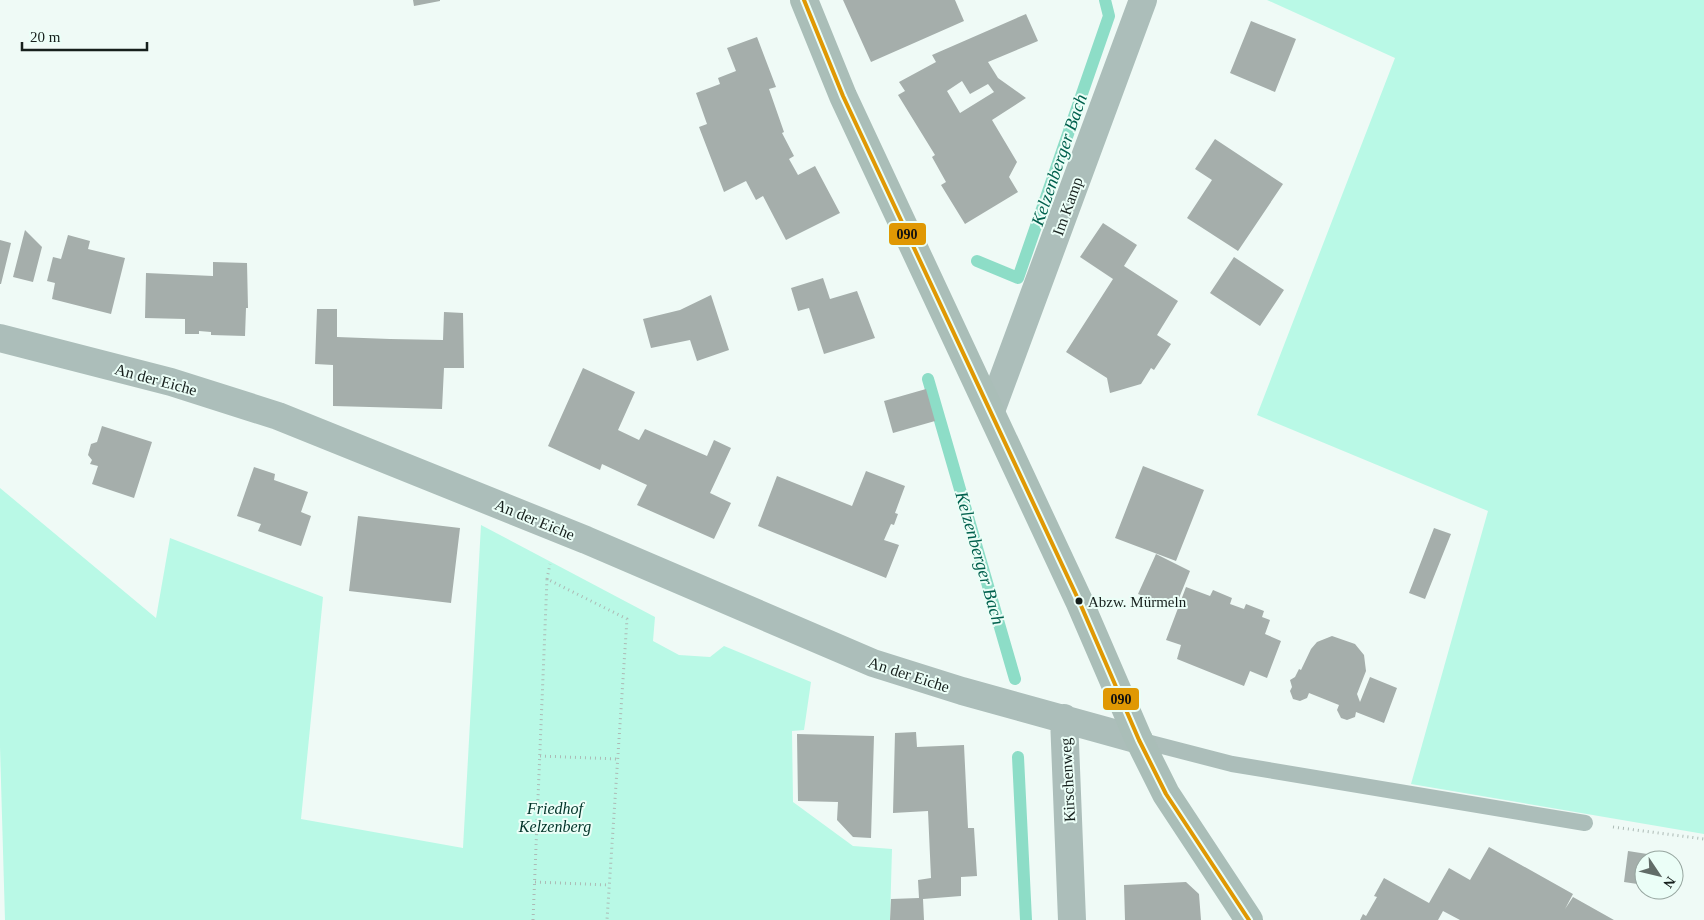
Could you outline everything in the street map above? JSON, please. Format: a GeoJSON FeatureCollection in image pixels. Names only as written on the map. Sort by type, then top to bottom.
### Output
{"type":"FeatureCollection","features":[{"type":"Feature","properties":{"kind":"main road"},"geometry":{"type":"LineString","coordinates":[[804,0],[823,52],[1079,601],[1139,740],[1166,794],[1249,920]]}},
{"type":"Feature","properties":{"kind":"street","name":"Im Kamp"},"geometry":{"type":"LineString","coordinates":[[991,411],[1143,0]]}},
{"type":"Feature","properties":{"kind":"street","name":"An der Eiche"},"geometry":{"type":"LineString","coordinates":[[0,338],[171,382],[278,416],[586,540],[836,649],[907,675],[1064,718]]}},
{"type":"Feature","properties":{"kind":"street","name":"Kirschenweg"},"geometry":{"type":"LineString","coordinates":[[1072,920],[1064,718],[1139,740]]}},
{"type":"Feature","properties":{"kind":"lane"},"geometry":{"type":"LineString","coordinates":[[1139,740],[1232,764],[1584,823]]}},
{"type":"Feature","properties":{"kind":"path"},"geometry":{"type":"LineString","coordinates":[[533,920],[547,580],[627,619],[607,920]]}},
{"type":"Feature","properties":{"kind":"path"},"geometry":{"type":"LineString","coordinates":[[540,756],[618,759]]}},
{"type":"Feature","properties":{"kind":"path"},"geometry":{"type":"LineString","coordinates":[[1584,823],[1704,839]]}},
{"type":"Feature","properties":{"kind":"path"},"geometry":{"type":"LineString","coordinates":[[535,882],[609,885]]}},
{"type":"Feature","properties":{"kind":"green space"},"geometry":{"type":"Polygon","coordinates":[[[1267,0],[1704,0],[1704,834],[1411,784],[1488,511],[1257,415],[1395,58],[1267,0]]]}},
{"type":"Feature","properties":{"kind":"green space","name":"Friedhof Kelzenberg"},"geometry":{"type":"Polygon","coordinates":[[[0,488],[156,618],[170,538],[323,597],[301,819],[463,848],[481,525],[655,617],[653,641],[679,655],[710,657],[724,646],[811,682],[804,730],[792,731],[793,802],[853,846],[892,849],[890,920],[5,920],[0,747],[0,488]]]}},
{"type":"Feature","properties":{"kind":"building"},"geometry":{"type":"Polygon","coordinates":[[[413,0],[440,0],[440,1],[414,6],[413,0]]]}},
{"type":"Feature","properties":{"kind":"building"},"geometry":{"type":"Polygon","coordinates":[[[843,0],[955,0],[964,21],[871,62],[843,0]]]}},
{"type":"Feature","properties":{"kind":"building"},"geometry":{"type":"Polygon","coordinates":[[[1026,14],[1038,41],[988,62],[998,78],[1026,98],[992,120],[1017,162],[1009,177],[1018,192],[965,224],[941,185],[946,182],[932,157],[935,155],[898,95],[905,91],[899,82],[936,62],[932,55],[1026,14]],[[962,81],[947,91],[960,113],[994,92],[988,84],[970,94],[962,81]]]}},
{"type":"Feature","properties":{"kind":"building"},"geometry":{"type":"Polygon","coordinates":[[[1251,21],[1296,39],[1275,92],[1230,73],[1251,21]]]}},
{"type":"Feature","properties":{"kind":"building"},"geometry":{"type":"Polygon","coordinates":[[[757,37],[776,87],[769,89],[784,132],[782,133],[794,156],[789,159],[798,175],[815,166],[840,213],[786,240],[763,196],[756,200],[746,181],[724,192],[699,127],[707,124],[696,93],[720,84],[718,78],[736,71],[727,48],[757,37]]]}},
{"type":"Feature","properties":{"kind":"building"},"geometry":{"type":"Polygon","coordinates":[[[1215,139],[1283,184],[1238,251],[1187,218],[1212,180],[1195,169],[1215,139]]]}},
{"type":"Feature","properties":{"kind":"building"},"geometry":{"type":"Polygon","coordinates":[[[1103,223],[1137,245],[1124,266],[1178,301],[1157,335],[1171,344],[1154,370],[1151,368],[1141,384],[1110,393],[1107,378],[1066,352],[1113,279],[1080,257],[1103,223]]]}},
{"type":"Feature","properties":{"kind":"building"},"geometry":{"type":"Polygon","coordinates":[[[25,230],[42,247],[33,282],[13,277],[25,230]]]}},
{"type":"Feature","properties":{"kind":"building"},"geometry":{"type":"Polygon","coordinates":[[[68,235],[90,241],[88,249],[125,258],[111,314],[52,299],[55,283],[47,281],[53,257],[61,259],[68,235]]]}},
{"type":"Feature","properties":{"kind":"building"},"geometry":{"type":"Polygon","coordinates":[[[0,240],[11,243],[1,284],[0,284],[0,240]]]}},
{"type":"Feature","properties":{"kind":"building"},"geometry":{"type":"Polygon","coordinates":[[[1234,257],[1284,290],[1260,326],[1210,293],[1234,257]]]}},
{"type":"Feature","properties":{"kind":"building"},"geometry":{"type":"Polygon","coordinates":[[[213,262],[247,263],[248,308],[246,308],[245,336],[211,335],[211,332],[199,331],[199,334],[185,334],[185,319],[145,318],[146,273],[213,276],[213,262]]]}},
{"type":"Feature","properties":{"kind":"building"},"geometry":{"type":"Polygon","coordinates":[[[823,278],[830,299],[857,291],[875,338],[824,354],[809,308],[798,311],[791,288],[823,278]]]}},
{"type":"Feature","properties":{"kind":"building"},"geometry":{"type":"Polygon","coordinates":[[[711,295],[729,350],[697,361],[690,340],[651,348],[643,319],[680,310],[711,295]]]}},
{"type":"Feature","properties":{"kind":"building"},"geometry":{"type":"Polygon","coordinates":[[[317,309],[337,309],[337,337],[390,339],[443,340],[444,312],[463,313],[464,368],[444,368],[442,409],[333,406],[333,365],[315,364],[317,309]]]}},
{"type":"Feature","properties":{"kind":"building"},"geometry":{"type":"Polygon","coordinates":[[[583,368],[635,392],[618,430],[639,440],[645,429],[707,456],[714,440],[731,448],[710,493],[731,503],[714,539],[637,505],[647,485],[602,464],[600,470],[548,446],[583,368]]]}},
{"type":"Feature","properties":{"kind":"building"},"geometry":{"type":"Polygon","coordinates":[[[926,389],[935,421],[893,433],[884,401],[926,389]]]}},
{"type":"Feature","properties":{"kind":"building"},"geometry":{"type":"Polygon","coordinates":[[[102,426],[152,442],[134,498],[92,484],[98,466],[90,464],[92,460],[88,455],[91,444],[97,442],[102,426]]]}},
{"type":"Feature","properties":{"kind":"building"},"geometry":{"type":"Polygon","coordinates":[[[1143,466],[1204,490],[1176,561],[1115,538],[1143,466]]]}},
{"type":"Feature","properties":{"kind":"building"},"geometry":{"type":"Polygon","coordinates":[[[254,467],[275,474],[274,480],[308,492],[301,512],[311,516],[301,546],[258,531],[261,524],[237,516],[254,467]]]}},
{"type":"Feature","properties":{"kind":"building"},"geometry":{"type":"Polygon","coordinates":[[[866,471],[905,486],[895,513],[898,514],[894,525],[891,524],[884,540],[899,545],[886,578],[758,526],[777,476],[852,506],[866,471]]]}},
{"type":"Feature","properties":{"kind":"building"},"geometry":{"type":"Polygon","coordinates":[[[358,516],[460,528],[451,603],[349,591],[358,516]]]}},
{"type":"Feature","properties":{"kind":"building"},"geometry":{"type":"Polygon","coordinates":[[[1434,528],[1451,534],[1425,599],[1409,593],[1434,528]]]}},
{"type":"Feature","properties":{"kind":"building"},"geometry":{"type":"Polygon","coordinates":[[[1156,554],[1190,571],[1175,608],[1138,594],[1156,554]]]}},
{"type":"Feature","properties":{"kind":"building"},"geometry":{"type":"Polygon","coordinates":[[[1186,587],[1210,596],[1213,590],[1232,598],[1230,604],[1244,609],[1246,604],[1264,611],[1262,617],[1270,620],[1265,634],[1281,641],[1267,678],[1250,671],[1244,686],[1177,659],[1181,645],[1166,640],[1186,587]]]}},
{"type":"Feature","properties":{"kind":"building"},"geometry":{"type":"Polygon","coordinates":[[[1332,636],[1355,644],[1364,655],[1366,671],[1357,694],[1360,702],[1370,677],[1397,688],[1384,723],[1356,712],[1355,717],[1347,720],[1341,718],[1337,710],[1339,705],[1309,693],[1307,698],[1300,701],[1293,699],[1290,691],[1292,687],[1290,680],[1295,677],[1299,669],[1301,670],[1311,649],[1317,642],[1332,636]]]}},
{"type":"Feature","properties":{"kind":"building"},"geometry":{"type":"Polygon","coordinates":[[[916,732],[917,747],[964,745],[968,828],[974,828],[977,876],[961,877],[961,896],[923,899],[924,920],[890,920],[891,899],[919,898],[918,880],[931,878],[928,811],[893,813],[895,733],[916,732]]]}},
{"type":"Feature","properties":{"kind":"building"},"geometry":{"type":"Polygon","coordinates":[[[797,734],[874,736],[871,838],[853,837],[837,820],[838,802],[798,801],[797,734]]]}},
{"type":"Feature","properties":{"kind":"building"},"geometry":{"type":"Polygon","coordinates":[[[1489,847],[1573,894],[1565,909],[1573,897],[1614,920],[1460,920],[1443,911],[1438,920],[1360,920],[1363,914],[1366,916],[1377,897],[1374,896],[1384,878],[1429,903],[1449,868],[1470,880],[1489,847]]]}},
{"type":"Feature","properties":{"kind":"building"},"geometry":{"type":"Polygon","coordinates":[[[1628,851],[1634,852],[1634,884],[1624,882],[1628,851]]]}},
{"type":"Feature","properties":{"kind":"building"},"geometry":{"type":"Polygon","coordinates":[[[1186,882],[1199,894],[1201,920],[1125,920],[1124,885],[1186,882]]]}},
{"type":"Feature","properties":{"kind":"waterway","name":"Kelzenberger Bach"},"geometry":{"type":"LineString","coordinates":[[977,261],[1018,278],[1109,16],[1105,0]]}},
{"type":"Feature","properties":{"kind":"waterway","name":"Kelzenberger Bach"},"geometry":{"type":"LineString","coordinates":[[928,379],[1015,679]]}},
{"type":"Feature","properties":{"kind":"waterway","name":"Kelzenberger Bach"},"geometry":{"type":"LineString","coordinates":[[1018,757],[1026,920]]}},
{"type":"Feature","properties":{"kind":"transit line","name":"090"},"geometry":{"type":"LineString","coordinates":[[804,0],[843,96],[1079,601],[1139,740],[1166,794],[1249,920]]}},
{"type":"Feature","properties":{"kind":"place","name":"Abzw. Mürmeln"},"geometry":{"type":"Point","coordinates":[1079,601]}}]}
